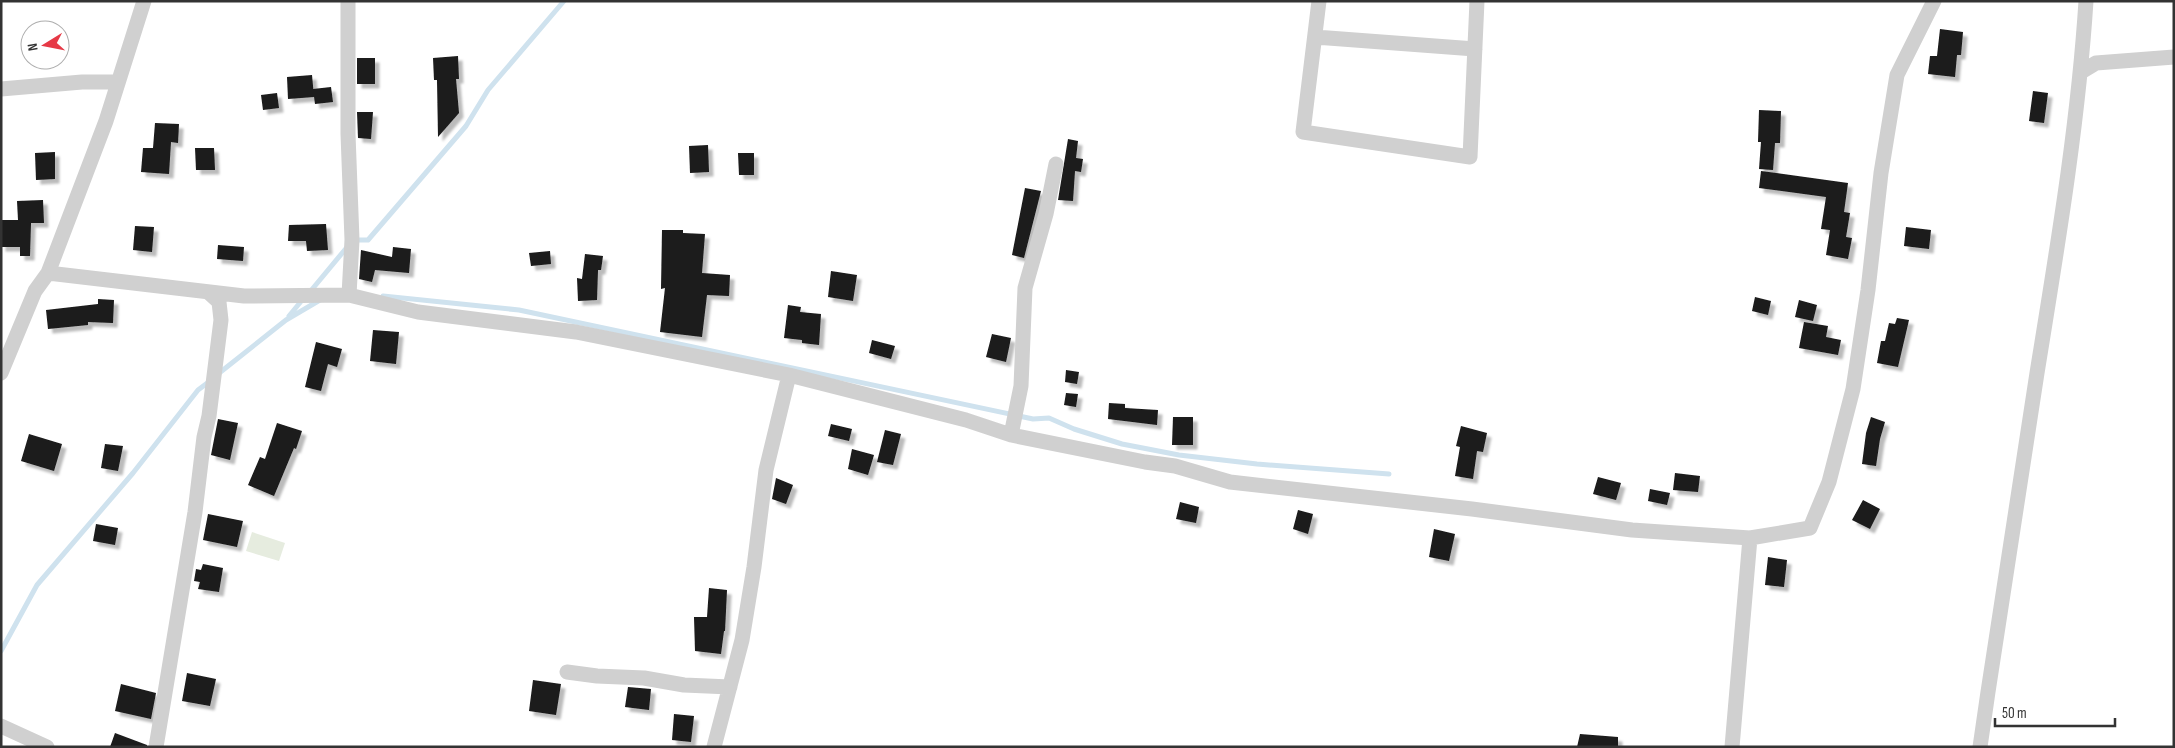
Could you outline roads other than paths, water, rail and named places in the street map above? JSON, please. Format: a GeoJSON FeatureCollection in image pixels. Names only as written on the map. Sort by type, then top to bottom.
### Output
{"type":"FeatureCollection","features":[{"type":"Feature","properties":{"kind":"street"},"geometry":{"type":"LineString","coordinates":[[1,373],[35,291],[48,273],[106,121],[144,1]]}},
{"type":"Feature","properties":{"kind":"street"},"geometry":{"type":"LineString","coordinates":[[348,1],[348,134],[352,240],[349,295]]}},
{"type":"Feature","properties":{"kind":"street"},"geometry":{"type":"LineString","coordinates":[[1320,1],[1303,132],[1470,157],[1477,1]]}},
{"type":"Feature","properties":{"kind":"street"},"geometry":{"type":"LineString","coordinates":[[48,273],[239,296],[349,295],[418,312],[576,332],[788,375],[966,420],[1011,435],[1145,462],[1175,466],[1230,482],[1472,509],[1632,530],[1750,538],[1810,528],[1828,482],[1853,389],[1868,290],[1881,173],[1897,75],[1934,1]]}},
{"type":"Feature","properties":{"kind":"street"},"geometry":{"type":"LineString","coordinates":[[1980,747],[2008,554],[2066,195],[2082,72],[2086,1]]}},
{"type":"Feature","properties":{"kind":"street"},"geometry":{"type":"LineString","coordinates":[[1315,37],[1475,49]]}},
{"type":"Feature","properties":{"kind":"street"},"geometry":{"type":"LineString","coordinates":[[2082,72],[2096,63],[2174,57]]}},
{"type":"Feature","properties":{"kind":"street"},"geometry":{"type":"LineString","coordinates":[[1,89],[82,82],[118,82]]}},
{"type":"Feature","properties":{"kind":"street"},"geometry":{"type":"LineString","coordinates":[[1011,435],[1021,386],[1025,288],[1046,214],[1056,164]]}},
{"type":"Feature","properties":{"kind":"street"},"geometry":{"type":"LineString","coordinates":[[156,747],[195,512],[222,315],[219,302],[208,292]]}},
{"type":"Feature","properties":{"kind":"street"},"geometry":{"type":"LineString","coordinates":[[222,315],[228,305],[239,296]]}},
{"type":"Feature","properties":{"kind":"street"},"geometry":{"type":"LineString","coordinates":[[714,747],[735,671],[747,610],[770,449],[788,375]]}},
{"type":"Feature","properties":{"kind":"street"},"geometry":{"type":"LineString","coordinates":[[1732,747],[1750,538]]}},
{"type":"Feature","properties":{"kind":"street"},"geometry":{"type":"LineString","coordinates":[[567,672],[597,676],[644,678],[684,685],[730,688]]}},
{"type":"Feature","properties":{"kind":"street"},"geometry":{"type":"LineString","coordinates":[[1,726],[48,747]]}},
{"type":"Feature","properties":{"kind":"waterway"},"geometry":{"type":"LineString","coordinates":[[354,240],[368,240],[466,126],[488,90],[564,1]]}},
{"type":"Feature","properties":{"kind":"waterway"},"geometry":{"type":"LineString","coordinates":[[309,293],[348,246]]}},
{"type":"Feature","properties":{"kind":"waterway"},"geometry":{"type":"LineString","coordinates":[[383,296],[519,310],[1033,419],[1049,418],[1074,429],[1122,444],[1179,455],[1257,464],[1389,474]]}},
{"type":"Feature","properties":{"kind":"waterway"},"geometry":{"type":"LineString","coordinates":[[289,316],[303,299]]}},
{"type":"Feature","properties":{"kind":"waterway"},"geometry":{"type":"LineString","coordinates":[[218,374],[286,320],[320,300]]}},
{"type":"Feature","properties":{"kind":"waterway"},"geometry":{"type":"LineString","coordinates":[[1,651],[37,585],[133,473],[198,390],[210,381]]}}]}
